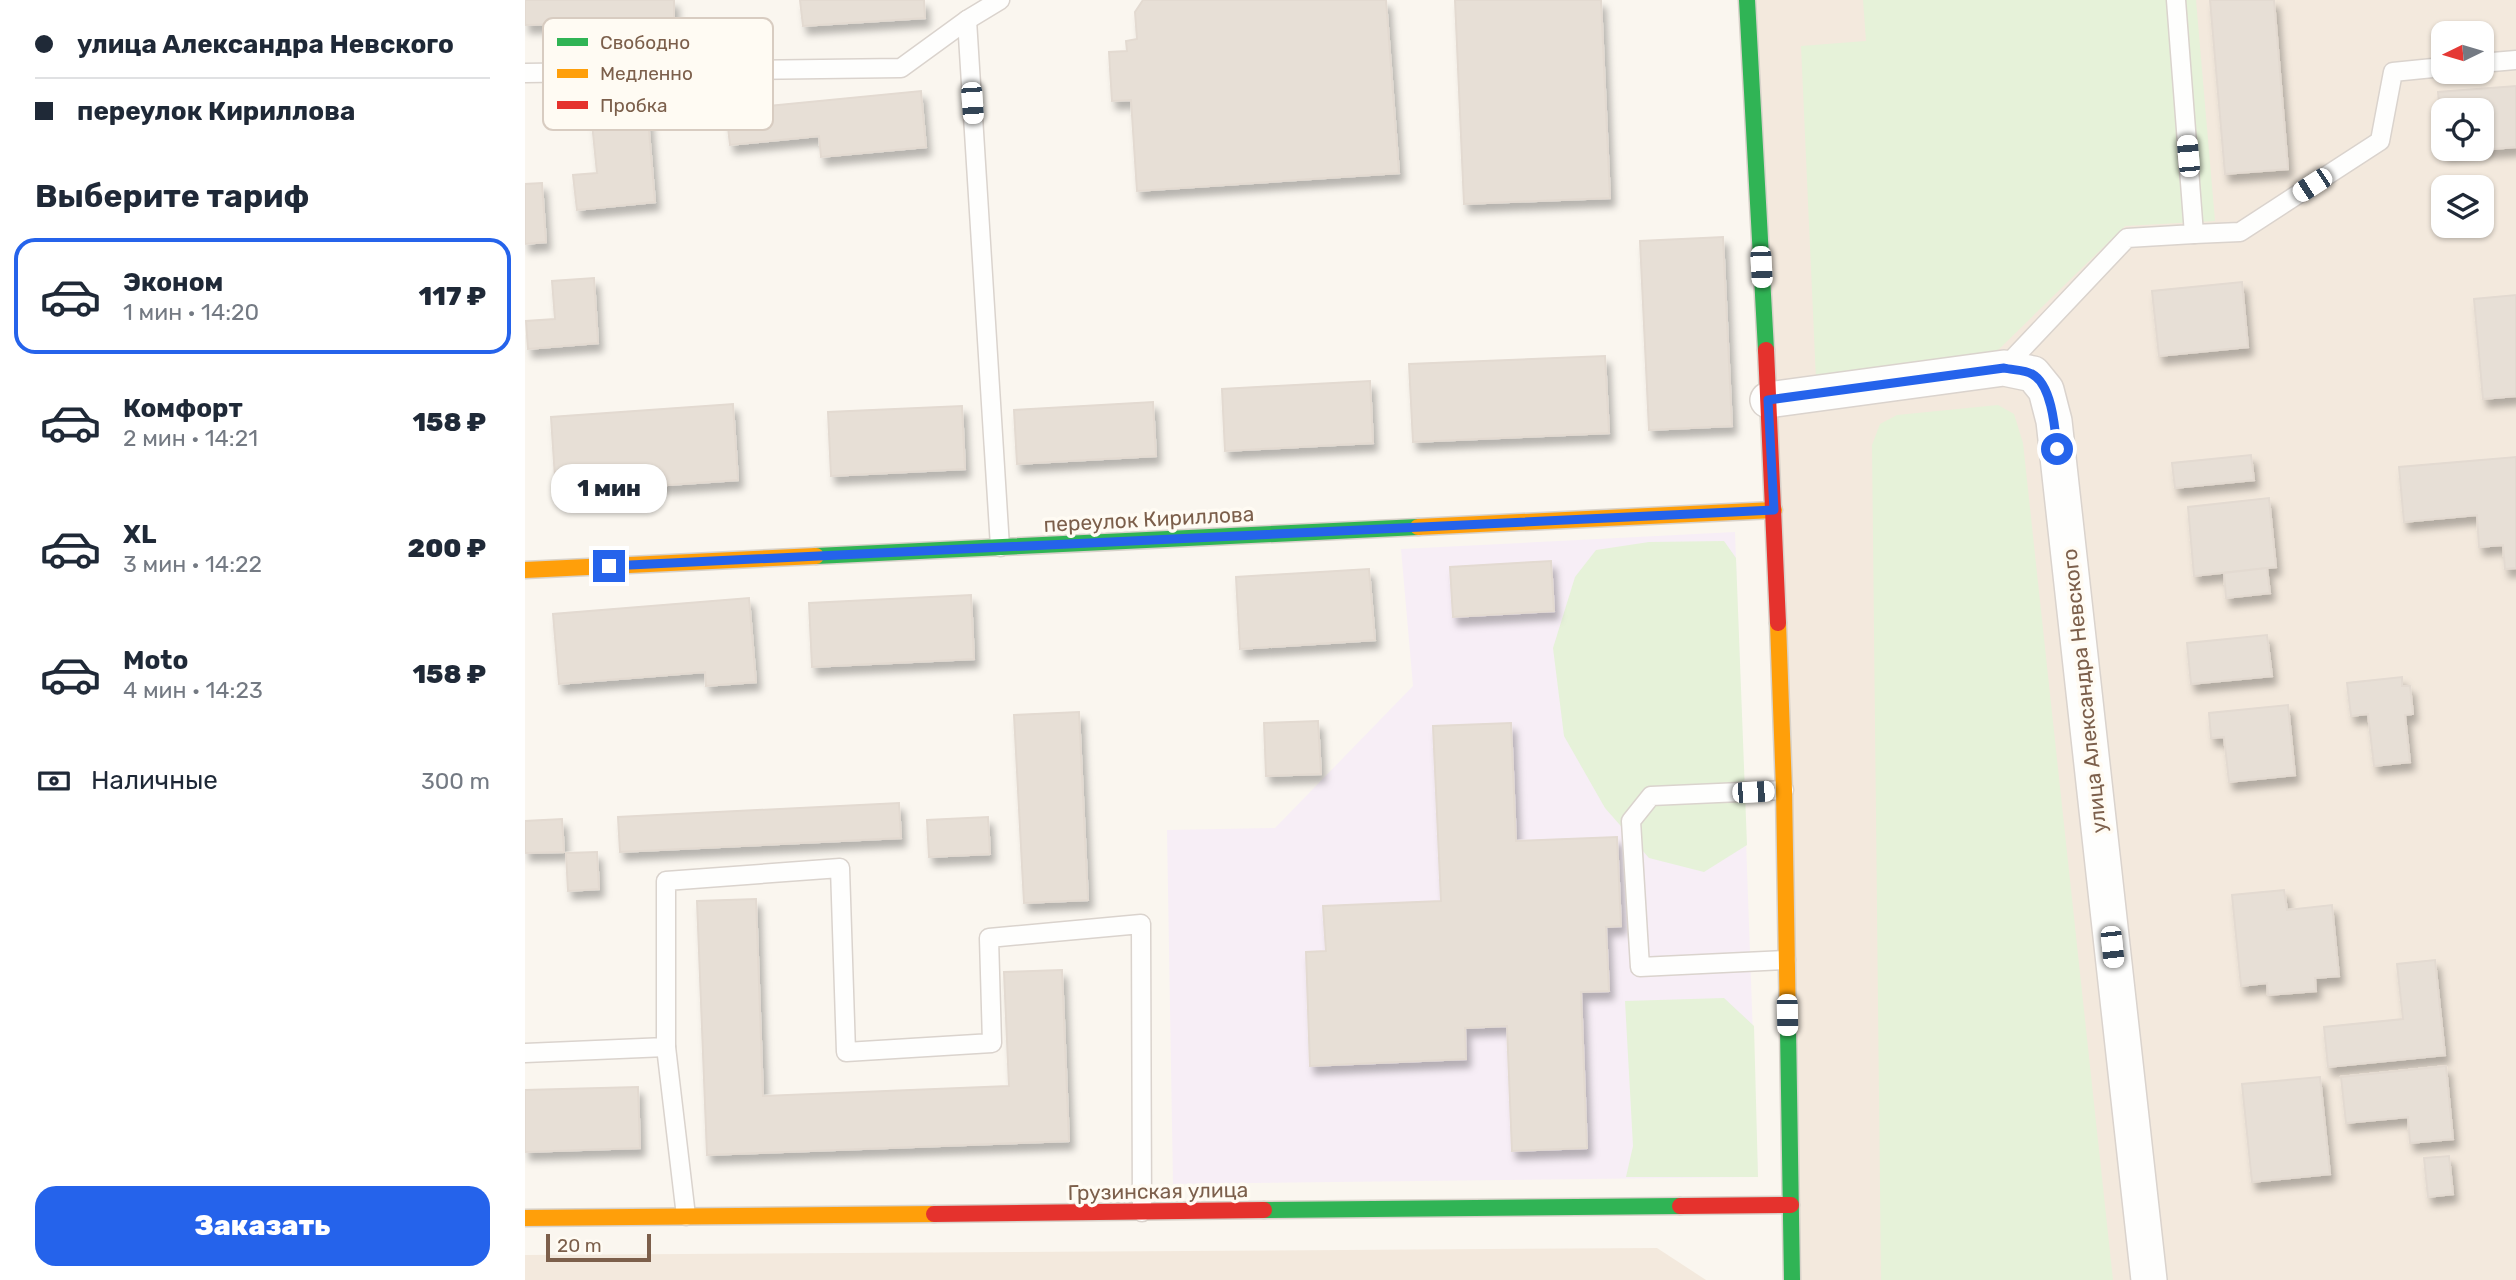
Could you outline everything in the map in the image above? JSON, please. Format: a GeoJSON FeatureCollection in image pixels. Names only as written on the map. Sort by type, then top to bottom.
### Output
{"type":"FeatureCollection","features":[{"type":"Feature","properties":{"kind":"street"},"geometry":{"type":"LineString","coordinates":[[1747,0],[1774,510],[1784,790],[1792,1280]]}},
{"type":"Feature","properties":{"kind":"street","name":"улица Александра Невского"},"geometry":{"type":"LineString","coordinates":[[1768,400],[2004,368],[2033,374],[2046,390],[2054,421],[2149,1280]]}},
{"type":"Feature","properties":{"kind":"street","name":"переулок Кириллова"},"geometry":{"type":"LineString","coordinates":[[525,569],[1774,510]]}},
{"type":"Feature","properties":{"kind":"street","name":"Грузинская улица"},"geometry":{"type":"LineString","coordinates":[[525,1218],[1791,1205]]}},
{"type":"Feature","properties":{"kind":"lane"},"geometry":{"type":"LineString","coordinates":[[773,70],[901,68],[967,19],[1000,0]]}},
{"type":"Feature","properties":{"kind":"lane"},"geometry":{"type":"LineString","coordinates":[[2176,0],[2194,234]]}},
{"type":"Feature","properties":{"kind":"lane"},"geometry":{"type":"LineString","coordinates":[[967,19],[1000,547]]}},
{"type":"Feature","properties":{"kind":"lane"},"geometry":{"type":"LineString","coordinates":[[2494,62],[2516,60]]}},
{"type":"Feature","properties":{"kind":"lane"},"geometry":{"type":"LineString","coordinates":[[2004,368],[2127,238],[2240,232],[2380,141],[2393,72],[2431,68]]}},
{"type":"Feature","properties":{"kind":"lane"},"geometry":{"type":"LineString","coordinates":[[525,73],[543,73]]}},
{"type":"Feature","properties":{"kind":"lane"},"geometry":{"type":"LineString","coordinates":[[1784,790],[1651,796],[1631,821],[1640,967],[1786,960]]}},
{"type":"Feature","properties":{"kind":"lane"},"geometry":{"type":"LineString","coordinates":[[686,1216],[666,1047],[666,881],[839,868],[846,1052],[992,1043],[989,938],[1141,924],[1142,1212]]}},
{"type":"Feature","properties":{"kind":"lane"},"geometry":{"type":"LineString","coordinates":[[525,1053],[666,1047]]}},
{"type":"Feature","properties":{"kind":"shaded area"},"geometry":{"type":"Polygon","coordinates":[[[1754,0],[2516,0],[2516,1280],[1791,1280],[1754,0]]]}},
{"type":"Feature","properties":{"kind":"shaded area"},"geometry":{"type":"Polygon","coordinates":[[[1735,532],[1758,1177],[1173,1184],[1167,830],[1275,828],[1413,686],[1401,549],[1735,532]]]}},
{"type":"Feature","properties":{"kind":"shaded area"},"geometry":{"type":"Polygon","coordinates":[[[1657,1248],[1706,1280],[525,1280],[525,1255],[1657,1248]]]}},
{"type":"Feature","properties":{"kind":"green space"},"geometry":{"type":"Polygon","coordinates":[[[1863,0],[2196,0],[2215,221],[2125,226],[1994,354],[1816,380],[1801,46],[1866,41],[1863,0]]]}},
{"type":"Feature","properties":{"kind":"green space"},"geometry":{"type":"Polygon","coordinates":[[[1998,405],[2014,414],[2023,443],[2113,1280],[1881,1280],[1872,445],[1880,424],[1897,415],[1998,405]]]}},
{"type":"Feature","properties":{"kind":"green space"},"geometry":{"type":"Polygon","coordinates":[[[1724,541],[1736,558],[1747,845],[1704,872],[1649,858],[1605,808],[1564,736],[1553,648],[1575,577],[1596,550],[1649,542],[1724,541]]]}},
{"type":"Feature","properties":{"kind":"green space"},"geometry":{"type":"Polygon","coordinates":[[[1724,998],[1754,1026],[1758,1177],[1626,1177],[1633,1146],[1625,1001],[1724,998]]]}},
{"type":"Feature","properties":{"kind":"building"},"geometry":{"type":"Polygon","coordinates":[[[525,0],[674,0],[674,18],[543,18],[543,25],[525,25],[525,0]]]}},
{"type":"Feature","properties":{"kind":"building"},"geometry":{"type":"Polygon","coordinates":[[[800,0],[924,0],[925,18],[803,26],[800,0]]]}},
{"type":"Feature","properties":{"kind":"building"},"geometry":{"type":"Polygon","coordinates":[[[1143,0],[1386,0],[1399,173],[1137,191],[1131,100],[1112,101],[1109,52],[1127,51],[1126,41],[1137,39],[1135,12],[1143,0]]]}},
{"type":"Feature","properties":{"kind":"building"},"geometry":{"type":"Polygon","coordinates":[[[1455,0],[1601,0],[1610,198],[1464,204],[1455,0]]]}},
{"type":"Feature","properties":{"kind":"building"},"geometry":{"type":"Polygon","coordinates":[[[2210,0],[2274,0],[2288,169],[2225,174],[2210,0]]]}},
{"type":"Feature","properties":{"kind":"building"},"geometry":{"type":"Polygon","coordinates":[[[2516,86],[2516,147],[2494,149],[2494,98],[2439,98],[2438,92],[2516,86]]]}},
{"type":"Feature","properties":{"kind":"building"},"geometry":{"type":"Polygon","coordinates":[[[921,91],[926,147],[821,157],[819,136],[730,145],[728,130],[773,130],[773,105],[921,91]]]}},
{"type":"Feature","properties":{"kind":"building"},"geometry":{"type":"Polygon","coordinates":[[[593,130],[649,130],[655,202],[577,210],[573,175],[597,173],[593,130]]]}},
{"type":"Feature","properties":{"kind":"building"},"geometry":{"type":"Polygon","coordinates":[[[542,183],[546,242],[525,244],[525,184],[542,183]]]}},
{"type":"Feature","properties":{"kind":"building"},"geometry":{"type":"Polygon","coordinates":[[[1723,237],[1732,426],[1649,430],[1640,241],[1723,237]]]}},
{"type":"Feature","properties":{"kind":"building"},"geometry":{"type":"Polygon","coordinates":[[[594,278],[598,343],[528,349],[526,321],[555,319],[552,281],[594,278]]]}},
{"type":"Feature","properties":{"kind":"building"},"geometry":{"type":"Polygon","coordinates":[[[2242,282],[2248,347],[2159,356],[2152,291],[2242,282]]]}},
{"type":"Feature","properties":{"kind":"building"},"geometry":{"type":"Polygon","coordinates":[[[2516,295],[2516,396],[2483,399],[2474,299],[2516,295]]]}},
{"type":"Feature","properties":{"kind":"building"},"geometry":{"type":"Polygon","coordinates":[[[1605,356],[1609,433],[1413,442],[1409,364],[1605,356]]]}},
{"type":"Feature","properties":{"kind":"building"},"geometry":{"type":"Polygon","coordinates":[[[1370,381],[1373,443],[1225,451],[1222,389],[1370,381]]]}},
{"type":"Feature","properties":{"kind":"building"},"geometry":{"type":"Polygon","coordinates":[[[1153,402],[1156,456],[1017,464],[1014,410],[1153,402]]]}},
{"type":"Feature","properties":{"kind":"building"},"geometry":{"type":"Polygon","coordinates":[[[733,404],[738,480],[556,493],[551,417],[733,404]]]}},
{"type":"Feature","properties":{"kind":"building"},"geometry":{"type":"Polygon","coordinates":[[[962,406],[965,469],[831,476],[828,412],[962,406]]]}},
{"type":"Feature","properties":{"kind":"building"},"geometry":{"type":"Polygon","coordinates":[[[2251,455],[2254,480],[2175,488],[2172,463],[2251,455]]]}},
{"type":"Feature","properties":{"kind":"building"},"geometry":{"type":"Polygon","coordinates":[[[2516,457],[2516,568],[2505,569],[2503,545],[2479,547],[2477,515],[2404,522],[2399,467],[2516,457]]]}},
{"type":"Feature","properties":{"kind":"building"},"geometry":{"type":"Polygon","coordinates":[[[2269,498],[2276,567],[2194,576],[2188,507],[2269,498]]]}},
{"type":"Feature","properties":{"kind":"building"},"geometry":{"type":"Polygon","coordinates":[[[1551,561],[1554,611],[1453,617],[1450,567],[1551,561]]]}},
{"type":"Feature","properties":{"kind":"building"},"geometry":{"type":"Polygon","coordinates":[[[2267,568],[2270,593],[2226,598],[2224,573],[2267,568]]]}},
{"type":"Feature","properties":{"kind":"building"},"geometry":{"type":"Polygon","coordinates":[[[1369,569],[1375,640],[1240,649],[1236,577],[1369,569]]]}},
{"type":"Feature","properties":{"kind":"building"},"geometry":{"type":"Polygon","coordinates":[[[971,595],[974,659],[812,667],[809,603],[971,595]]]}},
{"type":"Feature","properties":{"kind":"building"},"geometry":{"type":"Polygon","coordinates":[[[749,598],[756,682],[706,686],[705,672],[559,684],[553,614],[749,598]]]}},
{"type":"Feature","properties":{"kind":"building"},"geometry":{"type":"Polygon","coordinates":[[[2267,635],[2272,676],[2191,684],[2187,643],[2267,635]]]}},
{"type":"Feature","properties":{"kind":"building"},"geometry":{"type":"Polygon","coordinates":[[[2402,677],[2402,686],[2410,686],[2413,714],[2405,715],[2410,762],[2374,766],[2368,714],[2351,716],[2347,683],[2402,677]]]}},
{"type":"Feature","properties":{"kind":"building"},"geometry":{"type":"Polygon","coordinates":[[[2288,705],[2295,775],[2229,782],[2224,737],[2211,738],[2209,713],[2288,705]]]}},
{"type":"Feature","properties":{"kind":"building"},"geometry":{"type":"Polygon","coordinates":[[[1079,712],[1088,900],[1024,903],[1014,715],[1079,712]]]}},
{"type":"Feature","properties":{"kind":"building"},"geometry":{"type":"Polygon","coordinates":[[[1318,721],[1321,774],[1266,776],[1264,723],[1318,721]]]}},
{"type":"Feature","properties":{"kind":"building"},"geometry":{"type":"Polygon","coordinates":[[[1511,723],[1516,841],[1617,837],[1621,926],[1606,927],[1609,991],[1581,992],[1587,1148],[1512,1151],[1507,1026],[1465,1028],[1466,1059],[1310,1066],[1306,952],[1326,951],[1323,906],[1441,901],[1433,726],[1511,723]]]}},
{"type":"Feature","properties":{"kind":"building"},"geometry":{"type":"Polygon","coordinates":[[[899,803],[901,838],[620,852],[618,817],[899,803]]]}},
{"type":"Feature","properties":{"kind":"building"},"geometry":{"type":"Polygon","coordinates":[[[988,817],[990,854],[929,857],[927,820],[988,817]]]}},
{"type":"Feature","properties":{"kind":"building"},"geometry":{"type":"Polygon","coordinates":[[[562,819],[564,852],[525,853],[525,821],[562,819]]]}},
{"type":"Feature","properties":{"kind":"building"},"geometry":{"type":"Polygon","coordinates":[[[597,852],[599,889],[568,891],[566,853],[597,852]]]}},
{"type":"Feature","properties":{"kind":"building"},"geometry":{"type":"Polygon","coordinates":[[[2284,890],[2287,910],[2332,905],[2339,976],[2315,978],[2316,991],[2268,995],[2267,983],[2241,986],[2232,895],[2284,890]]]}},
{"type":"Feature","properties":{"kind":"building"},"geometry":{"type":"Polygon","coordinates":[[[756,899],[763,1096],[1009,1086],[1004,972],[1062,970],[1069,1141],[707,1155],[697,901],[756,899]]]}},
{"type":"Feature","properties":{"kind":"building"},"geometry":{"type":"Polygon","coordinates":[[[2435,960],[2445,1055],[2328,1067],[2324,1027],[2403,1019],[2397,964],[2435,960]]]}},
{"type":"Feature","properties":{"kind":"building"},"geometry":{"type":"Polygon","coordinates":[[[2446,1066],[2453,1139],[2410,1143],[2408,1117],[2346,1123],[2341,1077],[2446,1066]]]}},
{"type":"Feature","properties":{"kind":"building"},"geometry":{"type":"Polygon","coordinates":[[[2320,1077],[2330,1174],[2252,1182],[2242,1084],[2320,1077]]]}},
{"type":"Feature","properties":{"kind":"building"},"geometry":{"type":"Polygon","coordinates":[[[638,1087],[640,1148],[525,1152],[525,1090],[638,1087]]]}},
{"type":"Feature","properties":{"kind":"building"},"geometry":{"type":"Polygon","coordinates":[[[2449,1156],[2453,1194],[2428,1197],[2424,1158],[2449,1156]]]}},
{"type":"Feature","properties":{"kind":"traffic: fast"},"geometry":{"type":"LineString","coordinates":[[1747,0],[1766,350]]}},
{"type":"Feature","properties":{"kind":"traffic: fast"},"geometry":{"type":"LineString","coordinates":[[816,556],[1418,527]]}},
{"type":"Feature","properties":{"kind":"traffic: fast"},"geometry":{"type":"LineString","coordinates":[[1788,1028],[1792,1280]]}},
{"type":"Feature","properties":{"kind":"traffic: fast"},"geometry":{"type":"LineString","coordinates":[[1264,1210],[1680,1206]]}},
{"type":"Feature","properties":{"kind":"traffic: slow"},"geometry":{"type":"LineString","coordinates":[[1418,527],[1774,510]]}},
{"type":"Feature","properties":{"kind":"traffic: slow"},"geometry":{"type":"LineString","coordinates":[[525,570],[816,556]]}},
{"type":"Feature","properties":{"kind":"traffic: slow"},"geometry":{"type":"LineString","coordinates":[[1778,623],[1788,1028]]}},
{"type":"Feature","properties":{"kind":"traffic: slow"},"geometry":{"type":"LineString","coordinates":[[525,1218],[934,1214]]}},
{"type":"Feature","properties":{"kind":"traffic: jam"},"geometry":{"type":"LineString","coordinates":[[1766,350],[1778,623]]}},
{"type":"Feature","properties":{"kind":"traffic: jam"},"geometry":{"type":"LineString","coordinates":[[1680,1206],[1791,1205]]}},
{"type":"Feature","properties":{"kind":"traffic: jam"},"geometry":{"type":"LineString","coordinates":[[934,1214],[1264,1210]]}},
{"type":"Feature","properties":{"kind":"route"},"geometry":{"type":"LineString","coordinates":[[609,566],[1774,510],[1768,400],[2004,368],[2033,374],[2046,390],[2054,421],[2057,449]]}}]}
